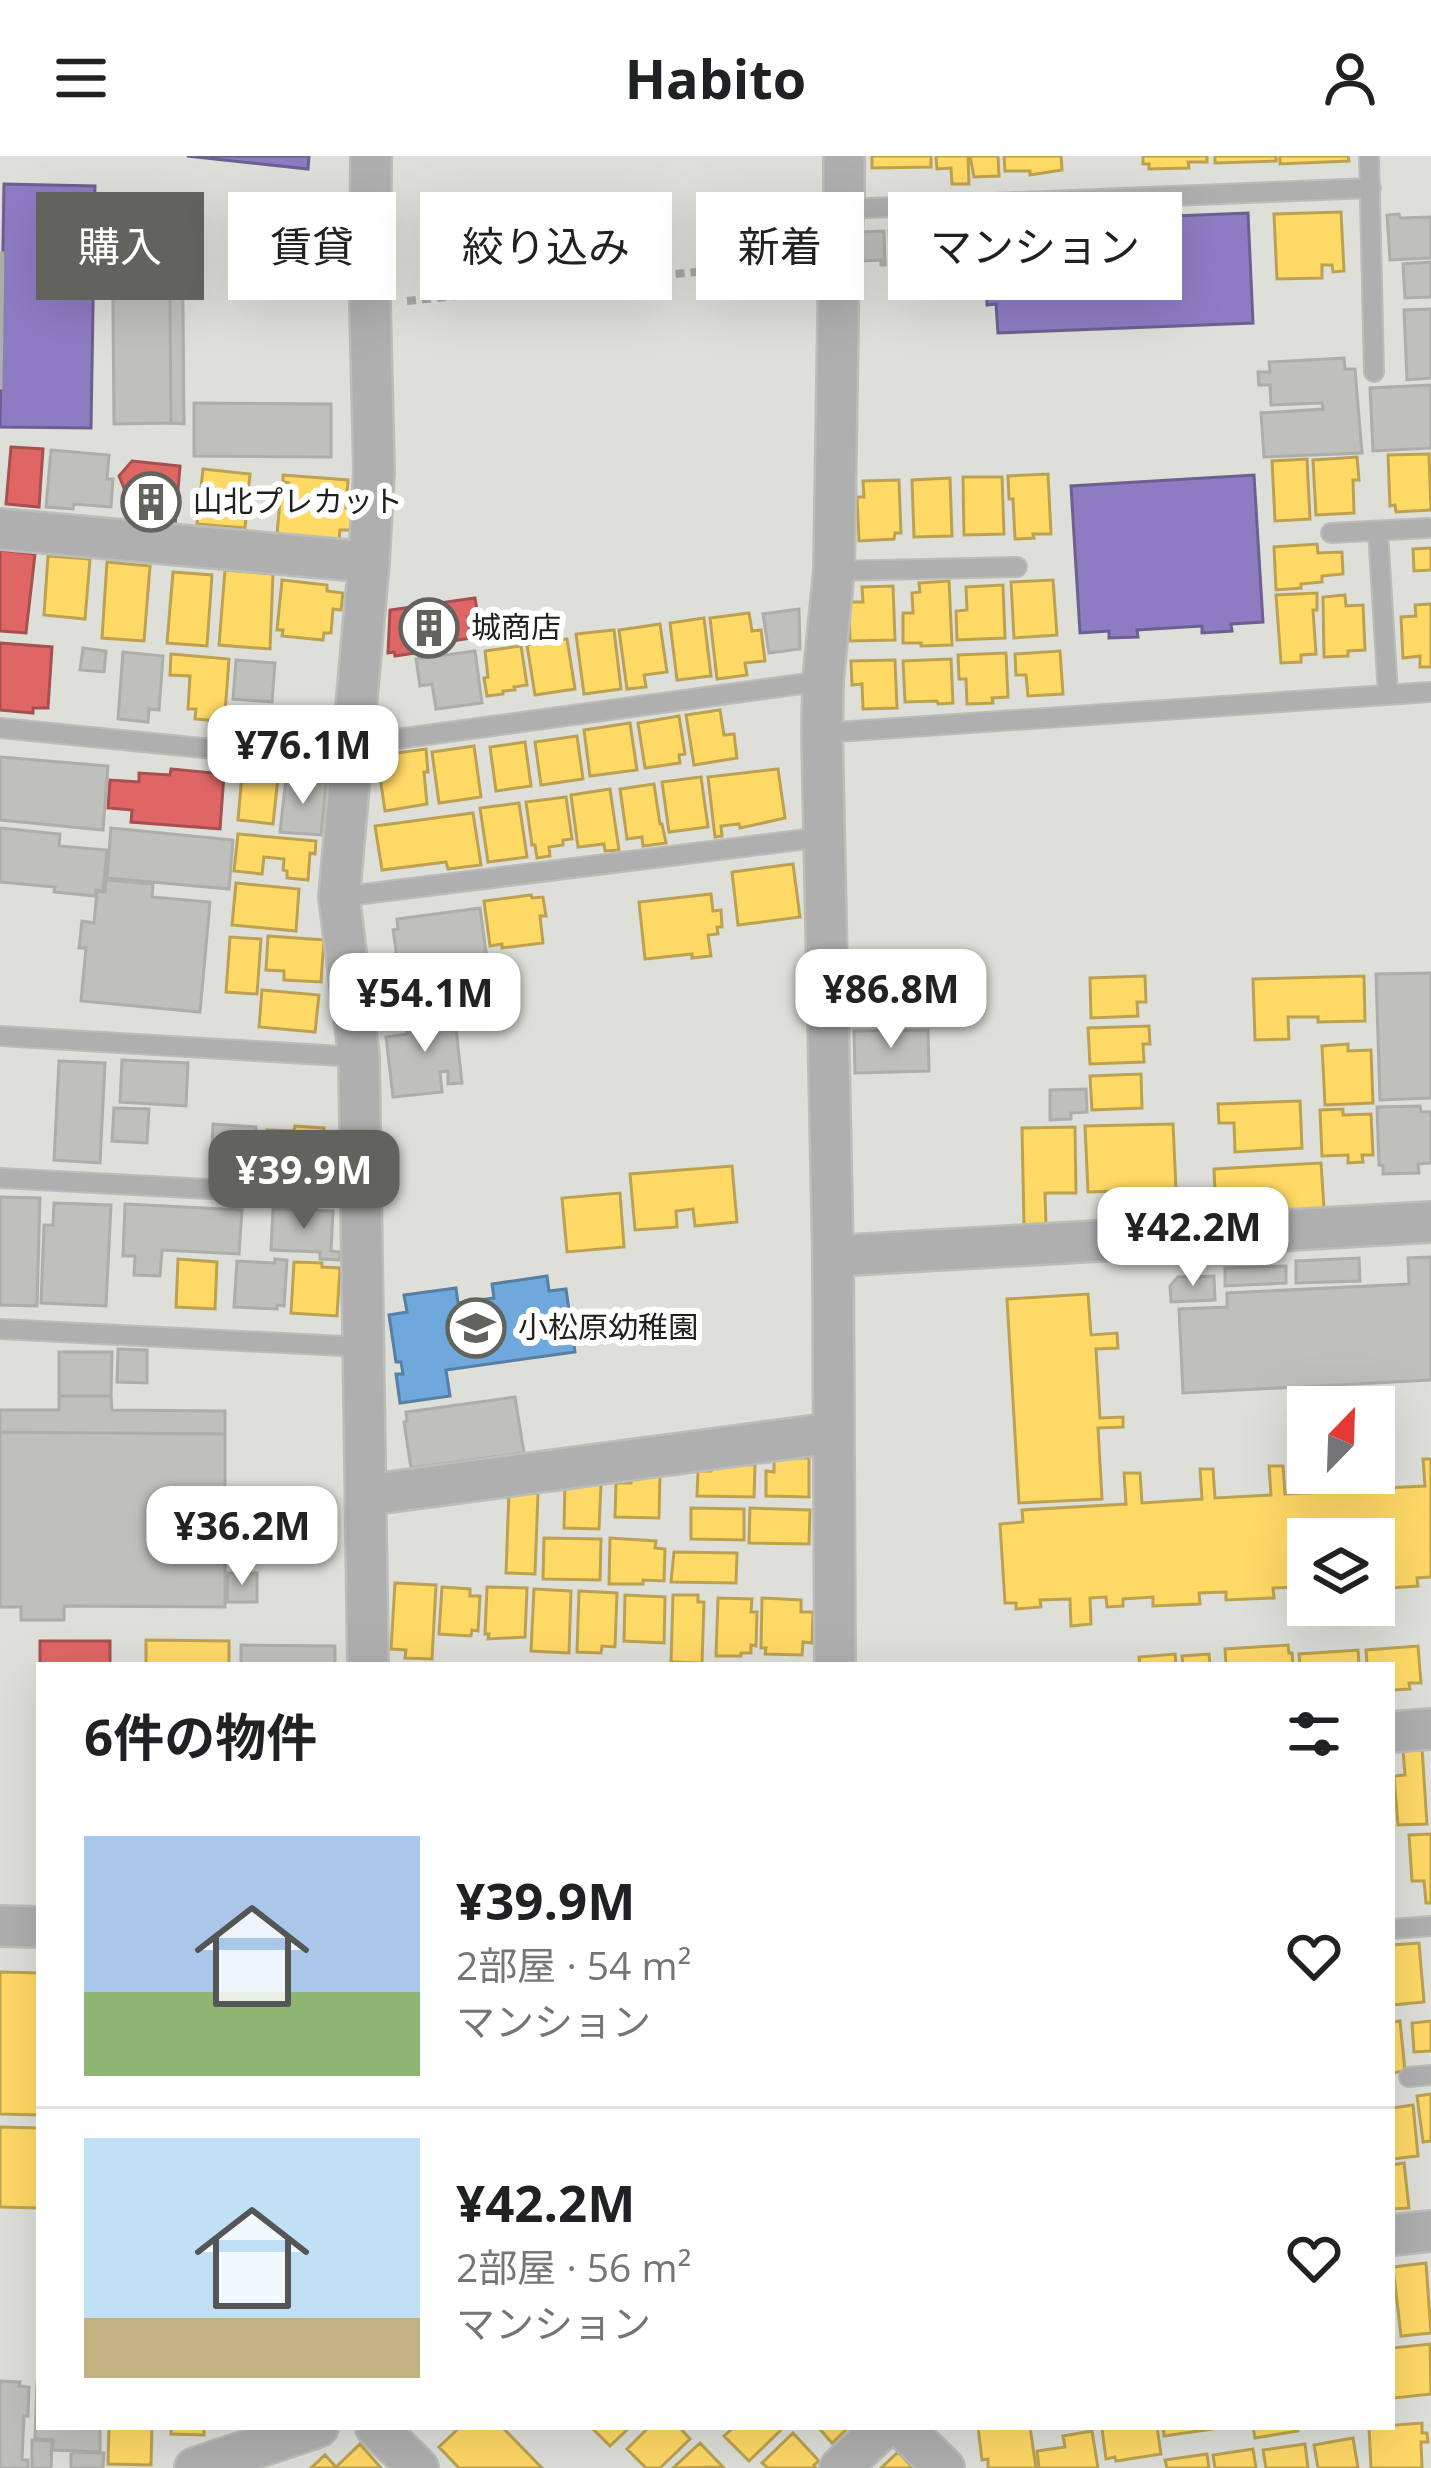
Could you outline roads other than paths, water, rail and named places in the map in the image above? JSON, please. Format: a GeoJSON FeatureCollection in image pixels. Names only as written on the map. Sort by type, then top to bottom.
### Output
{"type":"FeatureCollection","features":[{"type":"Feature","properties":{"kind":"street"},"geometry":{"type":"LineString","coordinates":[[368,1662],[359,1057],[339,897],[374,470],[371,156]]}},
{"type":"Feature","properties":{"kind":"street"},"geometry":{"type":"LineString","coordinates":[[844,156],[844,192]]}},
{"type":"Feature","properties":{"kind":"street"},"geometry":{"type":"LineString","coordinates":[[835,1662],[833,1256],[822,733],[834,571],[838,300]]}},
{"type":"Feature","properties":{"kind":"street"},"geometry":{"type":"LineString","coordinates":[[0,530],[369,562]]}},
{"type":"Feature","properties":{"kind":"street"},"geometry":{"type":"LineString","coordinates":[[833,1256],[1431,1222]]}},
{"type":"Feature","properties":{"kind":"street"},"geometry":{"type":"LineString","coordinates":[[368,1495],[832,1433]]}},
{"type":"Feature","properties":{"kind":"street"},"geometry":{"type":"LineString","coordinates":[[1395,1732],[1431,1729]]}},
{"type":"Feature","properties":{"kind":"street"},"geometry":{"type":"LineString","coordinates":[[0,1926],[36,1927]]}},
{"type":"Feature","properties":{"kind":"street"},"geometry":{"type":"LineString","coordinates":[[1395,2235],[1431,2231]]}},
{"type":"Feature","properties":{"kind":"street"},"geometry":{"type":"LineString","coordinates":[[195,2468],[309,2430]]}},
{"type":"Feature","properties":{"kind":"street"},"geometry":{"type":"LineString","coordinates":[[379,2430],[418,2468]]}},
{"type":"Feature","properties":{"kind":"street"},"geometry":{"type":"LineString","coordinates":[[840,2468],[881,2430]]}},
{"type":"Feature","properties":{"kind":"street"},"geometry":{"type":"LineString","coordinates":[[905,2430],[944,2468]]}},
{"type":"Feature","properties":{"kind":"lane"},"geometry":{"type":"LineString","coordinates":[[1369,156],[1374,372]]}},
{"type":"Feature","properties":{"kind":"lane"},"geometry":{"type":"LineString","coordinates":[[864,208],[1371,188]]}},
{"type":"Feature","properties":{"kind":"lane"},"geometry":{"type":"LineString","coordinates":[[1331,533],[1428,529]]}},
{"type":"Feature","properties":{"kind":"lane"},"geometry":{"type":"LineString","coordinates":[[1378,531],[1388,695]]}},
{"type":"Feature","properties":{"kind":"lane"},"geometry":{"type":"LineString","coordinates":[[834,571],[1017,567]]}},
{"type":"Feature","properties":{"kind":"lane"},"geometry":{"type":"LineString","coordinates":[[0,728],[335,761],[353,746],[824,680]]}},
{"type":"Feature","properties":{"kind":"lane"},"geometry":{"type":"LineString","coordinates":[[822,733],[1431,692]]}},
{"type":"Feature","properties":{"kind":"lane"},"geometry":{"type":"LineString","coordinates":[[339,897],[823,837]]}},
{"type":"Feature","properties":{"kind":"lane"},"geometry":{"type":"LineString","coordinates":[[0,1036],[359,1057]]}},
{"type":"Feature","properties":{"kind":"lane"},"geometry":{"type":"LineString","coordinates":[[0,1178],[362,1197]]}},
{"type":"Feature","properties":{"kind":"lane"},"geometry":{"type":"LineString","coordinates":[[0,1329],[364,1347]]}},
{"type":"Feature","properties":{"kind":"lane"},"geometry":{"type":"LineString","coordinates":[[1395,1929],[1431,1926]]}},
{"type":"Feature","properties":{"kind":"lane"},"geometry":{"type":"LineString","coordinates":[[1409,2077],[1431,2074]]}},
{"type":"Feature","properties":{"kind":"place","name":"山北プレカット"},"geometry":{"type":"Point","coordinates":[151,502]}},
{"type":"Feature","properties":{"kind":"place","name":"城商店"},"geometry":{"type":"Point","coordinates":[429,628]}},
{"type":"Feature","properties":{"kind":"place","name":"小松原幼稚園"},"geometry":{"type":"Point","coordinates":[476,1328]}}]}
